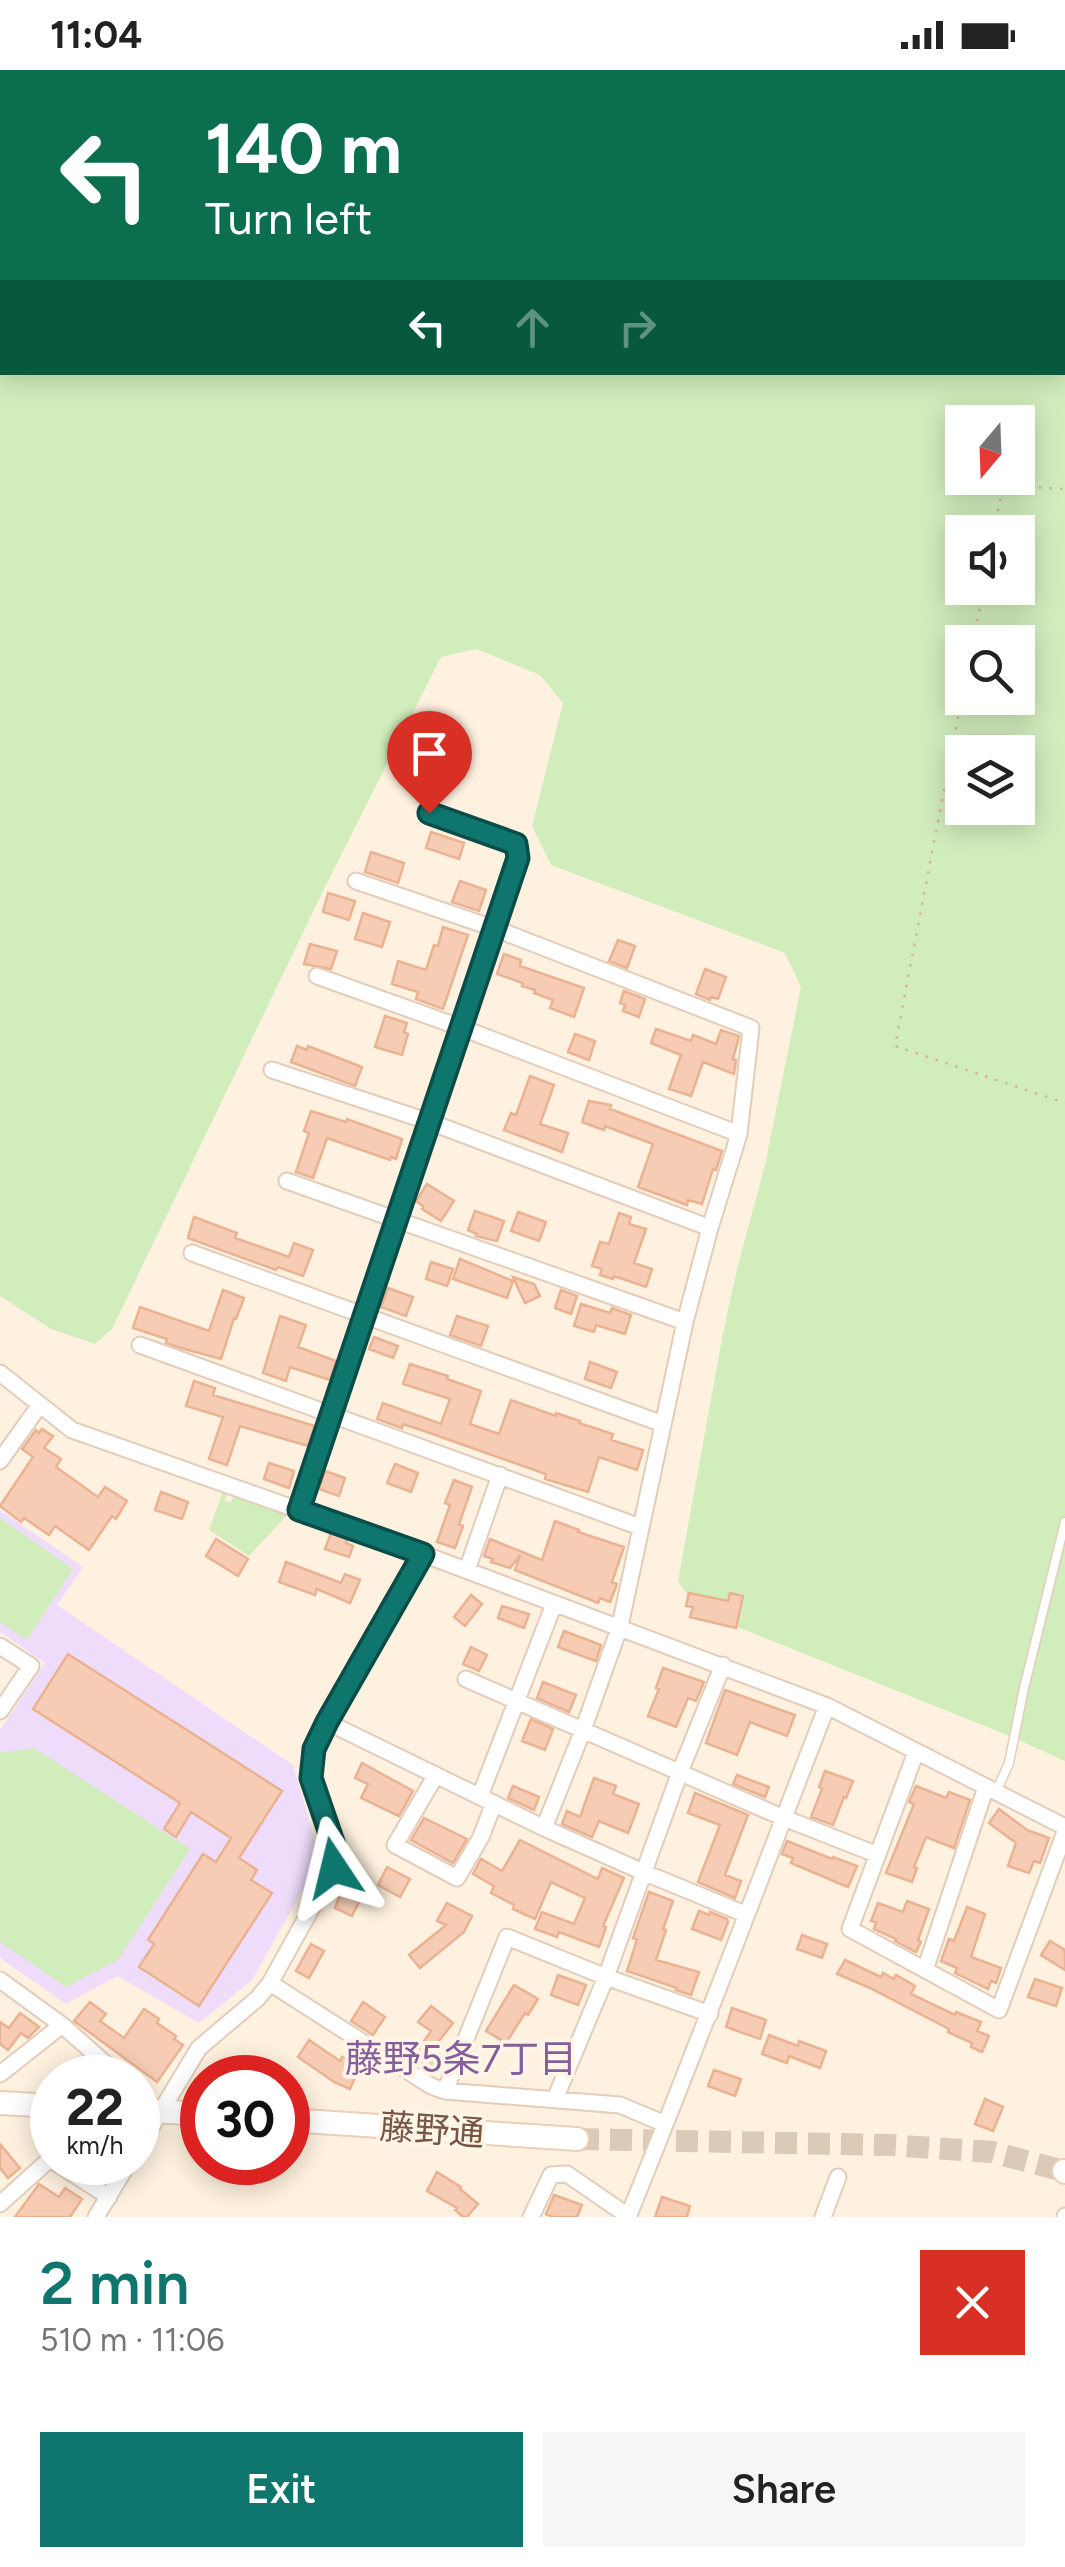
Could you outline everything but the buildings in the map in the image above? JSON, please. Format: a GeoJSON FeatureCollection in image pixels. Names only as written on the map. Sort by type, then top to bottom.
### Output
{"type":"FeatureCollection","features":[{"type":"Feature","properties":{"kind":"street"},"geometry":{"type":"LineString","coordinates":[[299,1510],[518,858],[516,844],[429,813]]}},
{"type":"Feature","properties":{"kind":"street"},"geometry":{"type":"LineString","coordinates":[[356,881],[496,929],[751,1028],[739,1134],[686,1322],[620,1626],[544,1828]]}},
{"type":"Feature","properties":{"kind":"street"},"geometry":{"type":"LineString","coordinates":[[317,976],[739,1134]]}},
{"type":"Feature","properties":{"kind":"street"},"geometry":{"type":"LineString","coordinates":[[272,1070],[430,1122],[710,1228]]}},
{"type":"Feature","properties":{"kind":"street"},"geometry":{"type":"LineString","coordinates":[[288,1181],[686,1322]]}},
{"type":"Feature","properties":{"kind":"street"},"geometry":{"type":"LineString","coordinates":[[192,1253],[663,1424]]}},
{"type":"Feature","properties":{"kind":"street"},"geometry":{"type":"LineString","coordinates":[[140,1344],[640,1527]]}},
{"type":"Feature","properties":{"kind":"street"},"geometry":{"type":"LineString","coordinates":[[0,1373],[72,1430],[620,1626],[827,1706],[1065,1829],[999,2010],[850,1929],[916,1752]]}},
{"type":"Feature","properties":{"kind":"street"},"geometry":{"type":"LineString","coordinates":[[0,1461],[40,1406]]}},
{"type":"Feature","properties":{"kind":"street"},"geometry":{"type":"LineString","coordinates":[[466,1570],[500,1475]]}},
{"type":"Feature","properties":{"kind":"street"},"geometry":{"type":"LineString","coordinates":[[160,2097],[199,2048],[270,1983],[334,1868],[335,1848],[311,1778],[314,1749],[423,1554]]}},
{"type":"Feature","properties":{"kind":"street"},"geometry":{"type":"LineString","coordinates":[[436,1775],[395,1844],[457,1878],[481,1837],[487,1799],[516,1702],[554,1604]]}},
{"type":"Feature","properties":{"kind":"street"},"geometry":{"type":"LineString","coordinates":[[0,1646],[31,1666],[0,1712]]}},
{"type":"Feature","properties":{"kind":"street"},"geometry":{"type":"LineString","coordinates":[[554,2100],[606,1976],[723,1665]]}},
{"type":"Feature","properties":{"kind":"street"},"geometry":{"type":"LineString","coordinates":[[466,1679],[878,1855]]}},
{"type":"Feature","properties":{"kind":"street"},"geometry":{"type":"LineString","coordinates":[[532,2217],[551,2174],[568,2174],[628,2216],[827,1706]]}},
{"type":"Feature","properties":{"kind":"street"},"geometry":{"type":"LineString","coordinates":[[327,1722],[544,1828],[745,1914]]}},
{"type":"Feature","properties":{"kind":"street"},"geometry":{"type":"LineString","coordinates":[[924,1970],[991,1790]]}},
{"type":"Feature","properties":{"kind":"street"},"geometry":{"type":"LineString","coordinates":[[445,2090],[507,1937],[710,2014]]}},
{"type":"Feature","properties":{"kind":"street"},"geometry":{"type":"LineString","coordinates":[[0,1980],[96,2055]]}},
{"type":"Feature","properties":{"kind":"street"},"geometry":{"type":"LineString","coordinates":[[270,1983],[431,2086],[620,2105],[665,2124]]}},
{"type":"Feature","properties":{"kind":"street"},"geometry":{"type":"LineString","coordinates":[[0,2074],[62,2025]]}},
{"type":"Feature","properties":{"kind":"street"},"geometry":{"type":"LineString","coordinates":[[0,2104],[30,2105]]}},
{"type":"Feature","properties":{"kind":"street","name":"藤野通"},"geometry":{"type":"LineString","coordinates":[[310,2121],[577,2139]]}},
{"type":"Feature","properties":{"kind":"street"},"geometry":{"type":"LineString","coordinates":[[0,2204],[30,2177]]}},
{"type":"Feature","properties":{"kind":"street"},"geometry":{"type":"LineString","coordinates":[[823,2217],[838,2178]]}},
{"type":"Feature","properties":{"kind":"street"},"geometry":{"type":"LineString","coordinates":[[90,2185],[109,2197]]}},
{"type":"Feature","properties":{"kind":"street"},"geometry":{"type":"LineString","coordinates":[[96,2217],[116,2185]]}},
{"type":"Feature","properties":{"kind":"lane"},"geometry":{"type":"LineString","coordinates":[[991,1790],[1009,1763],[1065,1522]]}},
{"type":"Feature","properties":{"kind":"path"},"geometry":{"type":"LineString","coordinates":[[998,515],[1004,485],[1065,490]]}},
{"type":"Feature","properties":{"kind":"path"},"geometry":{"type":"LineString","coordinates":[[958,715],[894,1046],[1065,1103]]}},
{"type":"Feature","properties":{"kind":"shaded area"},"geometry":{"type":"Polygon","coordinates":[[[0,1510],[83,1567],[57,1605],[293,1765],[320,1859],[252,1980],[199,2023],[117,1976],[66,2004],[0,1958],[0,1730],[45,1663],[0,1632],[0,1510]]]}},
{"type":"Feature","properties":{"kind":"green space"},"geometry":{"type":"Polygon","coordinates":[[[0,375],[1065,375],[1065,1761],[722,1621],[692,1602],[678,1581],[723,1333],[765,1165],[801,987],[785,953],[551,865],[532,826],[563,703],[540,675],[476,649],[441,657],[326,885],[112,1329],[95,1344],[51,1329],[0,1296],[0,375]]]}},
{"type":"Feature","properties":{"kind":"green space"},"geometry":{"type":"Polygon","coordinates":[[[223,1491],[227,1492],[225,1501],[231,1503],[234,1495],[288,1514],[249,1556],[209,1530],[223,1491]]]}},
{"type":"Feature","properties":{"kind":"green space"},"geometry":{"type":"Polygon","coordinates":[[[0,1518],[73,1569],[27,1640],[0,1622],[0,1518]]]}},
{"type":"Feature","properties":{"kind":"green space"},"geometry":{"type":"Polygon","coordinates":[[[34,1748],[190,1849],[118,1960],[66,1987],[0,1942],[0,1753],[34,1748]]]}},
{"type":"Feature","properties":{"kind":"tunnel"},"geometry":{"type":"LineString","coordinates":[[577,2139],[890,2145],[992,2152],[1064,2171]]}},
{"type":"Feature","properties":{"kind":"district","name":"藤野5条7丁目"},"geometry":{"type":"Point","coordinates":[461,2059]}},
{"type":"Feature","properties":{"kind":"route"},"geometry":{"type":"LineString","coordinates":[[334,1868],[335,1848],[311,1778],[314,1749],[423,1554],[299,1510],[518,858],[516,844],[429,813]]}}]}
